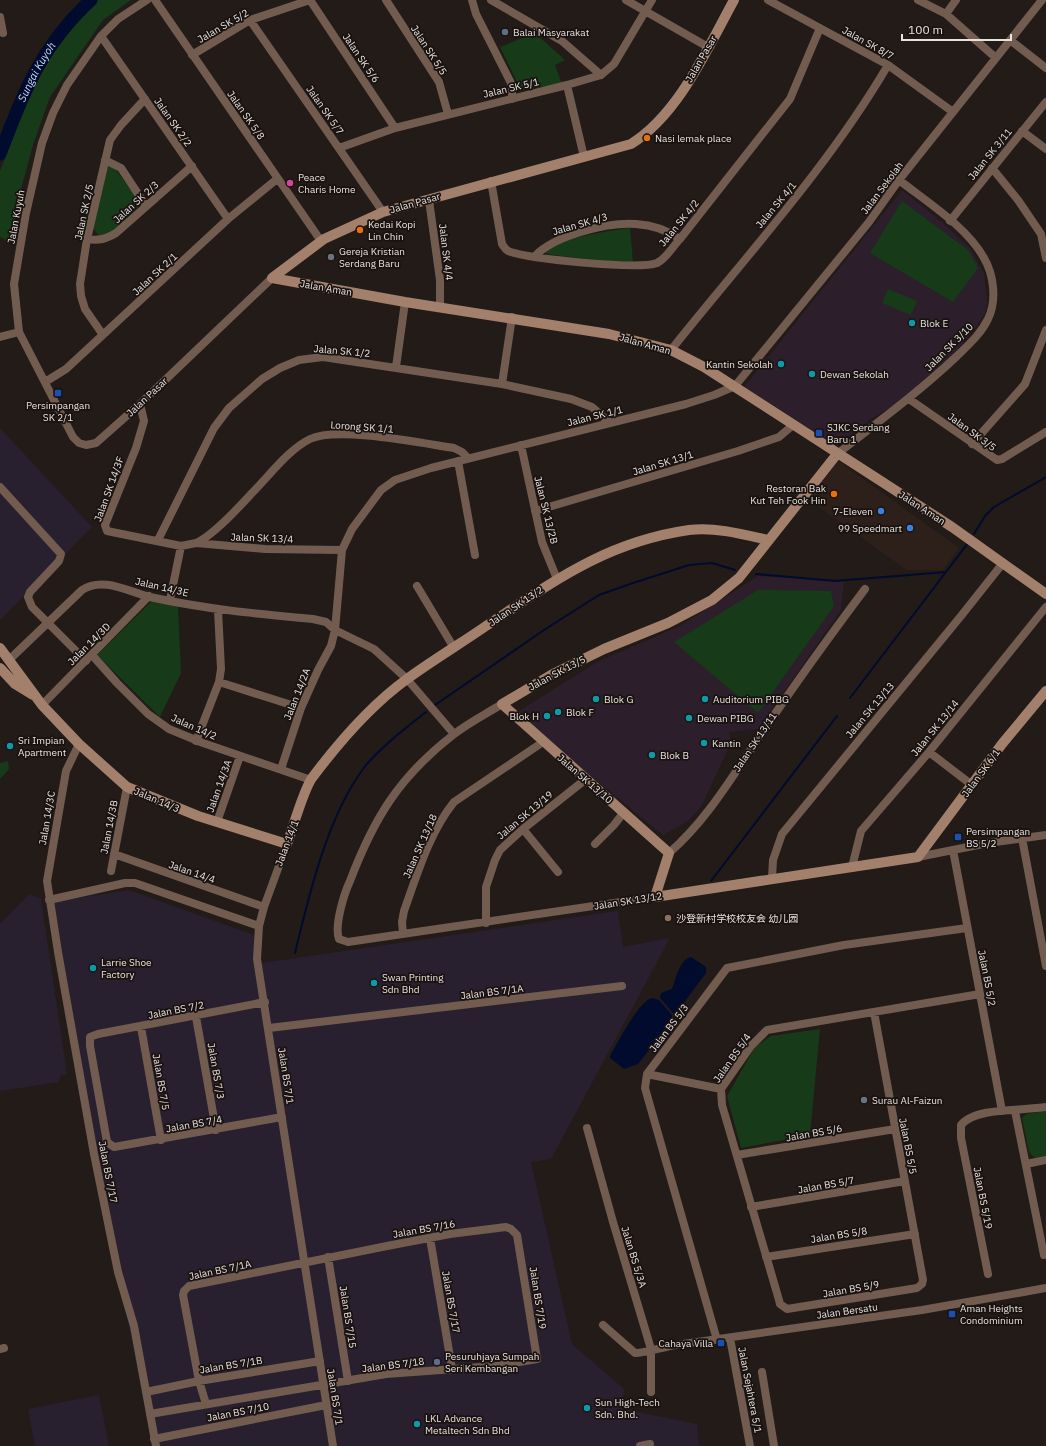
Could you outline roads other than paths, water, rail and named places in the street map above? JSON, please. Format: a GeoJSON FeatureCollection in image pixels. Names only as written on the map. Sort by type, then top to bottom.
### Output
{"type":"FeatureCollection","features":[{"type":"Feature","properties":{"kind":"street","name":"Jalan Kuyuh"},"geometry":{"type":"LineString","coordinates":[[96,443],[86,445],[79,444],[73,437],[19,332],[14,284],[26,213],[42,143],[53,113],[67,85],[101,36],[118,19],[147,0]]}},
{"type":"Feature","properties":{"kind":"street","name":"Jalan SK 5/8"},"geometry":{"type":"LineString","coordinates":[[155,0],[321,241]]}},
{"type":"Feature","properties":{"kind":"street","name":"Jalan SK 5/2"},"geometry":{"type":"LineString","coordinates":[[192,55],[250,20],[310,0]]}},
{"type":"Feature","properties":{"kind":"street","name":"Jalan SK 5/6"},"geometry":{"type":"LineString","coordinates":[[310,0],[395,128]]}},
{"type":"Feature","properties":{"kind":"street","name":"Jalan SK 5/5"},"geometry":{"type":"LineString","coordinates":[[386,0],[439,82],[448,114]]}},
{"type":"Feature","properties":{"kind":"street"},"geometry":{"type":"LineString","coordinates":[[472,0],[476,14],[512,85],[512,99]]}},
{"type":"Feature","properties":{"kind":"street"},"geometry":{"type":"LineString","coordinates":[[492,0],[562,41],[601,75]]}},
{"type":"Feature","properties":{"kind":"street"},"geometry":{"type":"LineString","coordinates":[[626,0],[708,47]]}},
{"type":"Feature","properties":{"kind":"street","name":"Jalan SK 5/1"},"geometry":{"type":"LineString","coordinates":[[339,148],[395,128],[567,85],[601,75],[614,64],[652,0]]}},
{"type":"Feature","properties":{"kind":"street","name":"Jalan Pasar"},"geometry":{"type":"LineString","coordinates":[[96,443],[140,404],[272,278],[321,241],[383,212],[491,181],[631,144],[646,135],[659,123],[674,104],[734,0]]}},
{"type":"Feature","properties":{"kind":"street","name":"Jalan SK 8/7"},"geometry":{"type":"LineString","coordinates":[[768,0],[888,66],[954,112]]}},
{"type":"Feature","properties":{"kind":"street"},"geometry":{"type":"LineString","coordinates":[[918,0],[946,14],[996,58]]}},
{"type":"Feature","properties":{"kind":"street"},"geometry":{"type":"LineString","coordinates":[[946,14],[956,0]]}},
{"type":"Feature","properties":{"kind":"street","name":"Jalan Sekolah"},"geometry":{"type":"LineString","coordinates":[[735,386],[869,222],[899,180],[1042,0]]}},
{"type":"Feature","properties":{"kind":"street"},"geometry":{"type":"LineString","coordinates":[[0,16],[3,33]]}},
{"type":"Feature","properties":{"kind":"street","name":"Jalan SK 5/7"},"geometry":{"type":"LineString","coordinates":[[250,20],[383,212]]}},
{"type":"Feature","properties":{"kind":"street","name":"Jalan SK 4/2"},"geometry":{"type":"LineString","coordinates":[[491,181],[502,244],[508,251],[535,256],[612,265],[648,265],[663,259],[790,99],[820,28]]}},
{"type":"Feature","properties":{"kind":"street","name":"Jalan SK 2/2"},"geometry":{"type":"LineString","coordinates":[[101,36],[228,219]]}},
{"type":"Feature","properties":{"kind":"street"},"geometry":{"type":"LineString","coordinates":[[1010,40],[1046,68]]}},
{"type":"Feature","properties":{"kind":"street","name":"Jalan SK 4/1"},"geometry":{"type":"LineString","coordinates":[[671,350],[794,200],[836,146],[888,66]]}},
{"type":"Feature","properties":{"kind":"street"},"geometry":{"type":"LineString","coordinates":[[567,85],[584,157]]}},
{"type":"Feature","properties":{"kind":"street","name":"Jalan SK 2/5"},"geometry":{"type":"LineString","coordinates":[[103,335],[85,309],[81,296],[80,284],[87,239],[110,140],[121,125],[145,99]]}},
{"type":"Feature","properties":{"kind":"street","name":"Jalan SK 3/11"},"geometry":{"type":"LineString","coordinates":[[950,221],[1046,102]]}},
{"type":"Feature","properties":{"kind":"street"},"geometry":{"type":"LineString","coordinates":[[1022,131],[1046,149]]}},
{"type":"Feature","properties":{"kind":"street"},"geometry":{"type":"LineString","coordinates":[[105,160],[121,168],[146,206]]}},
{"type":"Feature","properties":{"kind":"street","name":"Jalan SK 2/3"},"geometry":{"type":"LineString","coordinates":[[87,239],[97,241],[106,239],[116,233],[192,166]]}},
{"type":"Feature","properties":{"kind":"street"},"geometry":{"type":"LineString","coordinates":[[992,168],[1018,200],[1041,234],[1046,258]]}},
{"type":"Feature","properties":{"kind":"street","name":"Jalan SK 2/1"},"geometry":{"type":"LineString","coordinates":[[45,382],[66,369],[228,219],[277,179]]}},
{"type":"Feature","properties":{"kind":"street","name":"Jalan SK 3/10"},"geometry":{"type":"LineString","coordinates":[[837,454],[909,399],[976,338],[988,319],[993,296],[991,273],[975,244],[950,221],[899,180]]}},
{"type":"Feature","properties":{"kind":"street","name":"Jalan SK 4/4"},"geometry":{"type":"LineString","coordinates":[[428,200],[440,280],[440,307]]}},
{"type":"Feature","properties":{"kind":"street","name":"Jalan SK 4/3"},"geometry":{"type":"LineString","coordinates":[[535,256],[552,242],[603,227],[619,224],[636,224],[656,227],[671,232],[680,239]]}},
{"type":"Feature","properties":{"kind":"street","name":"Jalan Aman"},"geometry":{"type":"LineString","coordinates":[[272,278],[405,302],[609,334],[671,350],[704,367],[735,386],[837,454],[952,527],[1046,594]]}},
{"type":"Feature","properties":{"kind":"street"},"geometry":{"type":"LineString","coordinates":[[396,367],[405,302]]}},
{"type":"Feature","properties":{"kind":"street"},"geometry":{"type":"LineString","coordinates":[[502,384],[512,318]]}},
{"type":"Feature","properties":{"kind":"street"},"geometry":{"type":"LineString","coordinates":[[972,444],[1025,384],[1046,330]]}},
{"type":"Feature","properties":{"kind":"street"},"geometry":{"type":"LineString","coordinates":[[0,338],[19,332]]}},
{"type":"Feature","properties":{"kind":"street","name":"Jalan SK 1/2"},"geometry":{"type":"LineString","coordinates":[[158,540],[214,428],[229,408],[262,379],[292,363],[310,358],[322,358],[396,367],[502,384],[571,399],[592,407],[610,423]]}},
{"type":"Feature","properties":{"kind":"street","name":"Jalan SK 1/1"},"geometry":{"type":"LineString","coordinates":[[335,630],[342,550],[365,510],[388,484],[409,474],[714,395],[735,386]]}},
{"type":"Feature","properties":{"kind":"street","name":"Jalan SK 3/5"},"geometry":{"type":"LineString","coordinates":[[909,399],[993,459],[1000,460],[1046,432]]}},
{"type":"Feature","properties":{"kind":"street","name":"Jalan SK 14/3F"},"geometry":{"type":"LineString","coordinates":[[140,404],[144,421],[136,448],[104,527],[106,530],[111,532],[158,540],[181,546]]}},
{"type":"Feature","properties":{"kind":"street","name":"Jalan SK 13/1"},"geometry":{"type":"LineString","coordinates":[[535,511],[738,451],[779,437],[793,425]]}},
{"type":"Feature","properties":{"kind":"street","name":"Lorong SK 1/1"},"geometry":{"type":"LineString","coordinates":[[196,543],[206,537],[239,506],[295,448],[311,438],[327,434],[383,438],[454,448],[462,452],[468,458]]}},
{"type":"Feature","properties":{"kind":"street","name":"Jalan SK 13/2B"},"geometry":{"type":"LineString","coordinates":[[521,445],[542,542],[557,579]]}},
{"type":"Feature","properties":{"kind":"street","name":"Jalan SK 13/5"},"geometry":{"type":"LineString","coordinates":[[339,940],[337,931],[346,890],[360,852],[378,817],[394,792],[414,768],[454,734],[551,675],[604,649],[668,623],[712,600],[739,578],[837,454]]}},
{"type":"Feature","properties":{"kind":"street"},"geometry":{"type":"LineString","coordinates":[[458,461],[475,555]]}},
{"type":"Feature","properties":{"kind":"street","name":"Jalan 14/2"},"geometry":{"type":"LineString","coordinates":[[0,487],[61,554],[59,561],[30,592],[28,597],[32,607],[48,623],[117,683],[148,714],[169,729],[196,741],[281,768],[311,780]]}},
{"type":"Feature","properties":{"kind":"street","name":"Jalan SK 13/2"},"geometry":{"type":"LineString","coordinates":[[311,780],[354,727],[407,679],[557,579],[591,559],[610,551],[671,534],[711,529],[768,540]]}},
{"type":"Feature","properties":{"kind":"street","name":"Jalan SK 13/4"},"geometry":{"type":"LineString","coordinates":[[181,546],[196,543],[265,549],[342,550]]}},
{"type":"Feature","properties":{"kind":"street"},"geometry":{"type":"LineString","coordinates":[[170,600],[181,546]]}},
{"type":"Feature","properties":{"kind":"street","name":"Jalan SK 13/13"},"geometry":{"type":"LineString","coordinates":[[772,878],[773,860],[782,834],[962,616],[1003,563]]}},
{"type":"Feature","properties":{"kind":"street","name":"Jalan 14/3E"},"geometry":{"type":"LineString","coordinates":[[5,660],[87,587],[101,585],[125,588],[149,596],[218,610],[313,619],[326,622],[335,630]]}},
{"type":"Feature","properties":{"kind":"street"},"geometry":{"type":"LineString","coordinates":[[417,586],[454,648]]}},
{"type":"Feature","properties":{"kind":"street","name":"Jalan SK 13/11"},"geometry":{"type":"LineString","coordinates":[[669,853],[682,843],[703,819],[802,674],[864,590]]}},
{"type":"Feature","properties":{"kind":"street","name":"Jalan 14/3D"},"geometry":{"type":"LineString","coordinates":[[39,701],[89,658],[149,596]]}},
{"type":"Feature","properties":{"kind":"street","name":"Jalan SK 13/14"},"geometry":{"type":"LineString","coordinates":[[852,867],[861,831],[929,752],[1046,607]]}},
{"type":"Feature","properties":{"kind":"street"},"geometry":{"type":"LineString","coordinates":[[196,741],[219,682],[221,668],[217,631],[218,610]]}},
{"type":"Feature","properties":{"kind":"street"},"geometry":{"type":"LineString","coordinates":[[335,630],[374,649],[407,679],[454,734]]}},
{"type":"Feature","properties":{"kind":"street","name":"Jalan 14/2A"},"geometry":{"type":"LineString","coordinates":[[281,768],[301,708],[318,670],[331,646],[335,630]]}},
{"type":"Feature","properties":{"kind":"street","name":"Jalan 14/3"},"geometry":{"type":"LineString","coordinates":[[0,648],[5,660],[23,678],[39,701],[79,744],[127,787],[217,822],[287,844]]}},
{"type":"Feature","properties":{"kind":"street","name":"Jalan 14/3"},"geometry":{"type":"LineString","coordinates":[[0,668],[15,684],[39,701]]}},
{"type":"Feature","properties":{"kind":"street"},"geometry":{"type":"LineString","coordinates":[[219,682],[301,708]]}},
{"type":"Feature","properties":{"kind":"street","name":"Jalan SK 6/1"},"geometry":{"type":"LineString","coordinates":[[918,857],[1002,744],[1046,692]]}},
{"type":"Feature","properties":{"kind":"street","name":"Jalan SK 13/10"},"geometry":{"type":"LineString","coordinates":[[502,704],[542,742],[624,812],[669,853]]}},
{"type":"Feature","properties":{"kind":"street","name":"Jalan SK 13/18"},"geometry":{"type":"LineString","coordinates":[[403,934],[402,922],[404,911],[437,827],[447,811],[458,799],[542,742]]}},
{"type":"Feature","properties":{"kind":"street","name":"Jalan 14/3C"},"geometry":{"type":"LineString","coordinates":[[49,900],[47,881],[66,771],[79,744]]}},
{"type":"Feature","properties":{"kind":"street"},"geometry":{"type":"LineString","coordinates":[[929,752],[972,785]]}},
{"type":"Feature","properties":{"kind":"street","name":"Jalan 14/3A"},"geometry":{"type":"LineString","coordinates":[[217,822],[240,756]]}},
{"type":"Feature","properties":{"kind":"street","name":"Jalan SK 13/19"},"geometry":{"type":"LineString","coordinates":[[486,923],[485,894],[497,854],[523,829],[586,779]]}},
{"type":"Feature","properties":{"kind":"street","name":"Jalan 14/1"},"geometry":{"type":"LineString","coordinates":[[260,926],[264,907],[311,780]]}},
{"type":"Feature","properties":{"kind":"street","name":"Jalan 14/3B"},"geometry":{"type":"LineString","coordinates":[[111,871],[127,787]]}},
{"type":"Feature","properties":{"kind":"street"},"geometry":{"type":"LineString","coordinates":[[595,844],[614,825],[624,812]]}},
{"type":"Feature","properties":{"kind":"street"},"geometry":{"type":"LineString","coordinates":[[523,829],[558,872]]}},
{"type":"Feature","properties":{"kind":"street"},"geometry":{"type":"LineString","coordinates":[[918,857],[1046,834]]}},
{"type":"Feature","properties":{"kind":"street"},"geometry":{"type":"LineString","coordinates":[[1022,838],[1046,966]]}},
{"type":"Feature","properties":{"kind":"street","name":"Jalan BS 5/2"},"geometry":{"type":"LineString","coordinates":[[953,850],[1002,1110]]}},
{"type":"Feature","properties":{"kind":"street"},"geometry":{"type":"LineString","coordinates":[[655,897],[669,853]]}},
{"type":"Feature","properties":{"kind":"street","name":"Jalan 14/4"},"geometry":{"type":"LineString","coordinates":[[114,854],[264,907]]}},
{"type":"Feature","properties":{"kind":"street","name":"Jalan SK 13/12"},"geometry":{"type":"LineString","coordinates":[[339,940],[348,942],[486,923],[772,878],[918,857]]}},
{"type":"Feature","properties":{"kind":"street"},"geometry":{"type":"LineString","coordinates":[[49,900],[125,883],[135,883],[260,926]]}},
{"type":"Feature","properties":{"kind":"street","name":"Jalan BS 7/17"},"geometry":{"type":"LineString","coordinates":[[49,900],[99,1176],[119,1278],[134,1326],[155,1443]]}},
{"type":"Feature","properties":{"kind":"street","name":"Jalan BS 7/1"},"geometry":{"type":"LineString","coordinates":[[260,926],[257,959],[265,1002],[320,1361],[322,1384],[333,1446]]}},
{"type":"Feature","properties":{"kind":"street","name":"Jalan BS 5/3"},"geometry":{"type":"LineString","coordinates":[[647,1074],[727,968],[844,945],[967,928]]}},
{"type":"Feature","properties":{"kind":"street","name":"Jalan BS 7/1A"},"geometry":{"type":"LineString","coordinates":[[268,1028],[622,986]]}},
{"type":"Feature","properties":{"kind":"street","name":"Jalan BS 5/4"},"geometry":{"type":"LineString","coordinates":[[783,1307],[779,1300],[766,1257],[722,1105],[721,1088],[751,1046],[767,1030],[980,994]]}},
{"type":"Feature","properties":{"kind":"street","name":"Jalan BS 7/2"},"geometry":{"type":"LineString","coordinates":[[110,1146],[107,1142],[90,1046],[90,1037],[265,1002]]}},
{"type":"Feature","properties":{"kind":"street","name":"Jalan BS 5/5"},"geometry":{"type":"LineString","coordinates":[[874,1012],[924,1276],[922,1284]]}},
{"type":"Feature","properties":{"kind":"street","name":"Jalan BS 7/3"},"geometry":{"type":"LineString","coordinates":[[196,1016],[216,1130]]}},
{"type":"Feature","properties":{"kind":"street","name":"Jalan BS 7/5"},"geometry":{"type":"LineString","coordinates":[[141,1027],[161,1140]]}},
{"type":"Feature","properties":{"kind":"street"},"geometry":{"type":"LineString","coordinates":[[717,1340],[645,1088],[647,1074],[721,1088]]}},
{"type":"Feature","properties":{"kind":"street"},"geometry":{"type":"LineString","coordinates":[[1002,1110],[1015,1111],[1046,1108]]}},
{"type":"Feature","properties":{"kind":"street","name":"Jalan BS 5/19"},"geometry":{"type":"LineString","coordinates":[[988,1274],[961,1138],[961,1125],[971,1116],[1002,1110]]}},
{"type":"Feature","properties":{"kind":"street"},"geometry":{"type":"LineString","coordinates":[[1015,1111],[1044,1255]]}},
{"type":"Feature","properties":{"kind":"street","name":"Jalan BS 7/4"},"geometry":{"type":"LineString","coordinates":[[110,1146],[114,1147],[161,1140],[282,1117]]}},
{"type":"Feature","properties":{"kind":"street","name":"Jalan BS 5/3A"},"geometry":{"type":"LineString","coordinates":[[587,1128],[651,1349],[651,1392]]}},
{"type":"Feature","properties":{"kind":"street","name":"Jalan BS 5/6"},"geometry":{"type":"LineString","coordinates":[[737,1155],[895,1128]]}},
{"type":"Feature","properties":{"kind":"street"},"geometry":{"type":"LineString","coordinates":[[1026,1164],[1046,1160]]}},
{"type":"Feature","properties":{"kind":"street","name":"Jalan BS 5/7"},"geometry":{"type":"LineString","coordinates":[[751,1207],[905,1181]]}},
{"type":"Feature","properties":{"kind":"street","name":"Jalan BS 7/16"},"geometry":{"type":"LineString","coordinates":[[305,1263],[328,1257],[430,1238],[506,1228],[514,1231],[518,1240]]}},
{"type":"Feature","properties":{"kind":"street","name":"Jalan BS 5/8"},"geometry":{"type":"LineString","coordinates":[[766,1257],[915,1234]]}},
{"type":"Feature","properties":{"kind":"street","name":"Jalan BS 7/17"},"geometry":{"type":"LineString","coordinates":[[430,1238],[452,1369]]}},
{"type":"Feature","properties":{"kind":"street","name":"Jalan BS 7/19"},"geometry":{"type":"LineString","coordinates":[[518,1240],[537,1359]]}},
{"type":"Feature","properties":{"kind":"street","name":"Jalan BS 7/15"},"geometry":{"type":"LineString","coordinates":[[328,1257],[348,1380]]}},
{"type":"Feature","properties":{"kind":"street","name":"Jalan BS 7/1A"},"geometry":{"type":"LineString","coordinates":[[199,1381],[183,1295],[186,1288],[305,1263]]}},
{"type":"Feature","properties":{"kind":"street","name":"Jalan BS 5/9"},"geometry":{"type":"LineString","coordinates":[[783,1307],[792,1309],[830,1303],[917,1288],[922,1284]]}},
{"type":"Feature","properties":{"kind":"street","name":"Jalan Bersatu"},"geometry":{"type":"LineString","coordinates":[[603,1325],[635,1353],[639,1354],[651,1349],[922,1310],[1046,1288]]}},
{"type":"Feature","properties":{"kind":"street","name":"Jalan Sejahtera 5/1"},"geometry":{"type":"LineString","coordinates":[[730,1338],[750,1446]]}},
{"type":"Feature","properties":{"kind":"street","name":"Jalan BS 7/18"},"geometry":{"type":"LineString","coordinates":[[322,1384],[386,1374],[496,1366],[537,1359]]}},
{"type":"Feature","properties":{"kind":"street","name":"Jalan BS 7/1B"},"geometry":{"type":"LineString","coordinates":[[146,1392],[199,1381],[320,1361]]}},
{"type":"Feature","properties":{"kind":"street"},"geometry":{"type":"LineString","coordinates":[[762,1372],[774,1446]]}},
{"type":"Feature","properties":{"kind":"street"},"geometry":{"type":"LineString","coordinates":[[199,1381],[206,1404]]}},
{"type":"Feature","properties":{"kind":"street"},"geometry":{"type":"LineString","coordinates":[[150,1414],[322,1384]]}},
{"type":"Feature","properties":{"kind":"street","name":"Jalan BS 7/10"},"geometry":{"type":"LineString","coordinates":[[155,1443],[326,1405]]}},
{"type":"Feature","properties":{"kind":"street"},"geometry":{"type":"LineString","coordinates":[[640,1446],[650,1444]]}},
{"type":"Feature","properties":{"kind":"water"},"geometry":{"type":"Polygon","coordinates":[[[691,957],[706,967],[706,973],[677,1012],[673,1013],[660,998],[661,993],[672,989],[681,966],[691,957]]]}},
{"type":"Feature","properties":{"kind":"water"},"geometry":{"type":"Polygon","coordinates":[[[652,998],[659,1000],[672,1015],[672,1020],[638,1064],[624,1069],[610,1058],[611,1054],[635,1014],[641,1006],[652,998]]]}},
{"type":"Feature","properties":{"kind":"waterway","name":"Sungai Kuyoh"},"geometry":{"type":"LineString","coordinates":[[0,154],[35,71],[59,35],[91,0]]}},
{"type":"Feature","properties":{"kind":"waterway"},"geometry":{"type":"LineString","coordinates":[[974,534],[985,516],[994,507],[1046,477]]}},
{"type":"Feature","properties":{"kind":"waterway"},"geometry":{"type":"LineString","coordinates":[[850,698],[968,543]]}},
{"type":"Feature","properties":{"kind":"waterway"},"geometry":{"type":"LineString","coordinates":[[435,705],[547,628],[599,595],[689,565],[712,563],[735,570]]}},
{"type":"Feature","properties":{"kind":"waterway"},"geometry":{"type":"LineString","coordinates":[[756,574],[835,581],[946,572]]}},
{"type":"Feature","properties":{"kind":"waterway"},"geometry":{"type":"LineString","coordinates":[[295,953],[313,882],[329,833],[350,789],[363,769],[376,754],[426,712]]}},
{"type":"Feature","properties":{"kind":"waterway"},"geometry":{"type":"LineString","coordinates":[[711,881],[837,716]]}},
{"type":"Feature","properties":{"kind":"place","name":"Balai Masyarakat"},"geometry":{"type":"Point","coordinates":[505,32]}},
{"type":"Feature","properties":{"kind":"place","name":"Nasi lemak place"},"geometry":{"type":"Point","coordinates":[647,138]}},
{"type":"Feature","properties":{"kind":"place","name":"Peace Charis Home"},"geometry":{"type":"Point","coordinates":[290,183]}},
{"type":"Feature","properties":{"kind":"place","name":"Kedai Kopi Lin Chin"},"geometry":{"type":"Point","coordinates":[360,230]}},
{"type":"Feature","properties":{"kind":"place","name":"Gereja Kristian Serdang Baru"},"geometry":{"type":"Point","coordinates":[331,257]}},
{"type":"Feature","properties":{"kind":"place","name":"Blok E"},"geometry":{"type":"Point","coordinates":[912,323]}},
{"type":"Feature","properties":{"kind":"place","name":"Kantin Sekolah"},"geometry":{"type":"Point","coordinates":[781,364]}},
{"type":"Feature","properties":{"kind":"place","name":"Dewan Sekolah"},"geometry":{"type":"Point","coordinates":[812,374]}},
{"type":"Feature","properties":{"kind":"place","name":"Persimpangan SK 2/1"},"geometry":{"type":"Point","coordinates":[58,393]}},
{"type":"Feature","properties":{"kind":"place","name":"SJKC Serdang Baru 1"},"geometry":{"type":"Point","coordinates":[819,433]}},
{"type":"Feature","properties":{"kind":"place","name":"Restoran Bak Kut Teh Fook Hin"},"geometry":{"type":"Point","coordinates":[834,494]}},
{"type":"Feature","properties":{"kind":"place","name":"7-Eleven"},"geometry":{"type":"Point","coordinates":[881,511]}},
{"type":"Feature","properties":{"kind":"place","name":"99 Speedmart"},"geometry":{"type":"Point","coordinates":[910,528]}},
{"type":"Feature","properties":{"kind":"place","name":"Blok G"},"geometry":{"type":"Point","coordinates":[596,699]}},
{"type":"Feature","properties":{"kind":"place","name":"Auditorium PIBG"},"geometry":{"type":"Point","coordinates":[705,699]}},
{"type":"Feature","properties":{"kind":"place","name":"Blok F"},"geometry":{"type":"Point","coordinates":[558,712]}},
{"type":"Feature","properties":{"kind":"place","name":"Blok H"},"geometry":{"type":"Point","coordinates":[547,716]}},
{"type":"Feature","properties":{"kind":"place","name":"Dewan PIBG"},"geometry":{"type":"Point","coordinates":[689,718]}},
{"type":"Feature","properties":{"kind":"place","name":"Kantin"},"geometry":{"type":"Point","coordinates":[704,743]}},
{"type":"Feature","properties":{"kind":"place","name":"Sri Impian Apartment"},"geometry":{"type":"Point","coordinates":[10,746]}},
{"type":"Feature","properties":{"kind":"place","name":"Blok B"},"geometry":{"type":"Point","coordinates":[652,755]}},
{"type":"Feature","properties":{"kind":"place","name":"Persimpangan BS 5/2"},"geometry":{"type":"Point","coordinates":[958,837]}},
{"type":"Feature","properties":{"kind":"place","name":"沙登新村学校校友会 幼儿园"},"geometry":{"type":"Point","coordinates":[668,918]}},
{"type":"Feature","properties":{"kind":"place","name":"Larrie Shoe Factory"},"geometry":{"type":"Point","coordinates":[93,968]}},
{"type":"Feature","properties":{"kind":"place","name":"Swan Printing Sdn Bhd"},"geometry":{"type":"Point","coordinates":[374,983]}},
{"type":"Feature","properties":{"kind":"place","name":"Surau Al-Faizun"},"geometry":{"type":"Point","coordinates":[864,1100]}},
{"type":"Feature","properties":{"kind":"place","name":"Aman Heights Condominium"},"geometry":{"type":"Point","coordinates":[952,1314]}},
{"type":"Feature","properties":{"kind":"place","name":"Cahaya Villa"},"geometry":{"type":"Point","coordinates":[721,1343]}},
{"type":"Feature","properties":{"kind":"place","name":"Pesuruhjaya Sumpah Seri Kembangan"},"geometry":{"type":"Point","coordinates":[437,1362]}},
{"type":"Feature","properties":{"kind":"place","name":"Sun High-Tech Sdn. Bhd."},"geometry":{"type":"Point","coordinates":[587,1408]}},
{"type":"Feature","properties":{"kind":"place","name":"LKL Advance Metaltech Sdn Bhd"},"geometry":{"type":"Point","coordinates":[417,1424]}}]}
